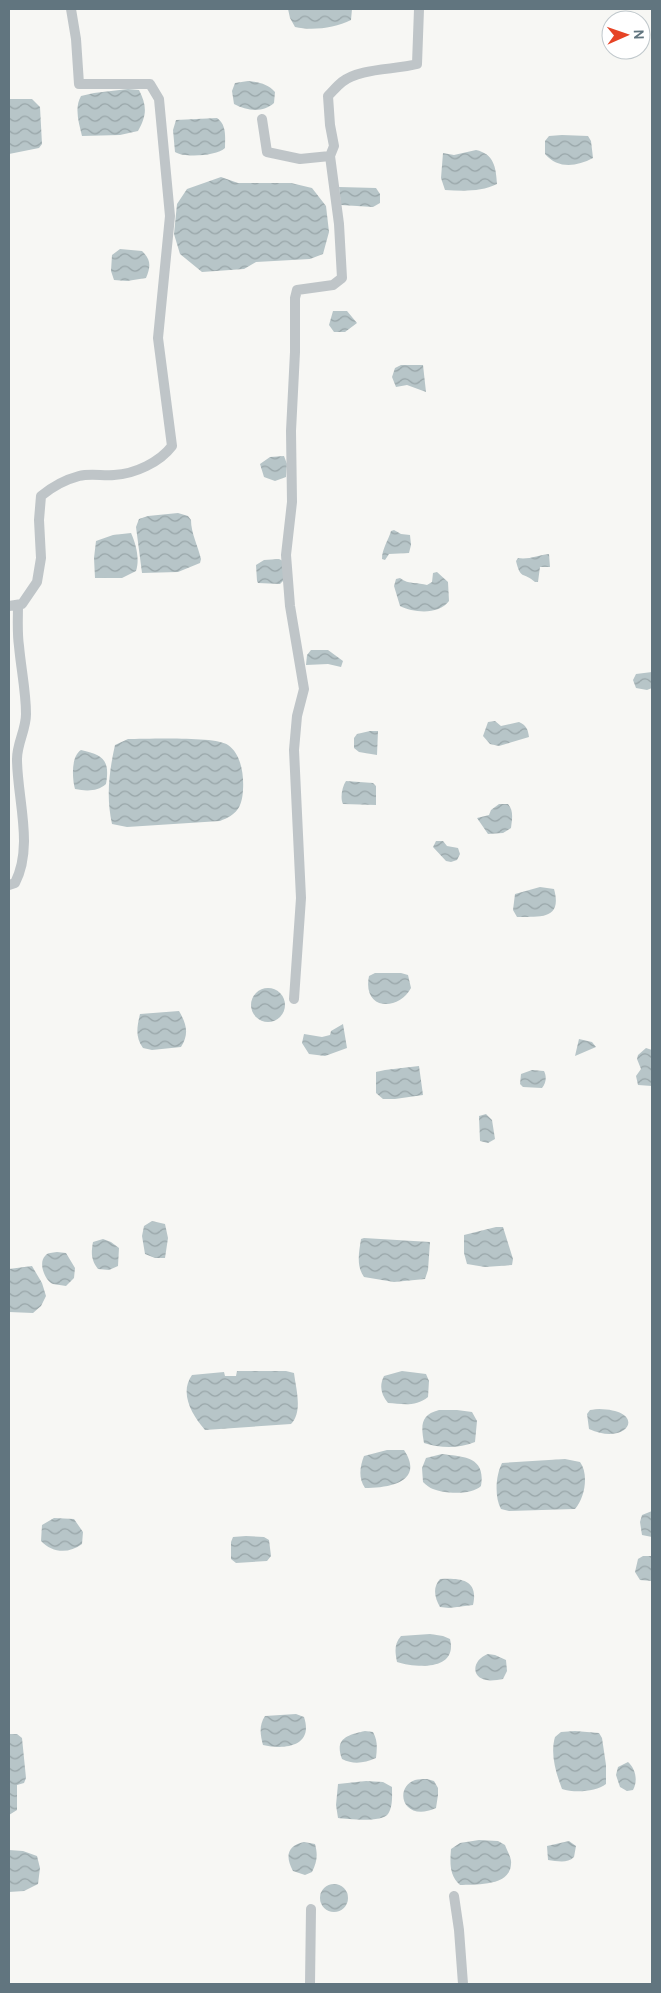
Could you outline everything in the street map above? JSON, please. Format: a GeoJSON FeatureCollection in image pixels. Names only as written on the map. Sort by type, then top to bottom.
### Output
{"type":"FeatureCollection","features":[{"type":"Feature","properties":{"kind":"street"},"geometry":{"type":"LineString","coordinates":[[9,885],[15,883],[19,876],[23,854],[23,826],[17,758],[26,718],[26,700],[13,605],[22,604],[37,582],[42,558],[39,520],[41,496],[54,485],[81,475],[116,475],[139,470],[166,455],[172,446],[158,338],[170,216],[159,100],[150,84],[79,84],[76,39],[71,9]]}},
{"type":"Feature","properties":{"kind":"street"},"geometry":{"type":"LineString","coordinates":[[294,1000],[301,898],[294,750],[297,716],[304,689],[290,606],[286,555],[292,502],[291,431],[295,352],[295,298],[297,290],[333,285],[342,278],[339,224],[330,156],[334,146],[328,96],[342,81],[361,73],[417,64],[419,9]]}},
{"type":"Feature","properties":{"kind":"street"},"geometry":{"type":"LineString","coordinates":[[262,119],[267,152],[300,159],[330,156]]}},
{"type":"Feature","properties":{"kind":"street"},"geometry":{"type":"LineString","coordinates":[[454,1896],[459,1930],[463,1984]]}},
{"type":"Feature","properties":{"kind":"street"},"geometry":{"type":"LineString","coordinates":[[310,1984],[311,1909]]}},
{"type":"Feature","properties":{"kind":"water"},"geometry":{"type":"Polygon","coordinates":[[[288,9],[352,9],[351,20],[345,23],[331,27],[309,29],[295,27],[288,9]]]}},
{"type":"Feature","properties":{"kind":"water"},"geometry":{"type":"Polygon","coordinates":[[[248,81],[263,84],[272,89],[275,92],[274,103],[260,110],[244,108],[234,104],[232,91],[235,83],[248,81]]]}},
{"type":"Feature","properties":{"kind":"water"},"geometry":{"type":"Polygon","coordinates":[[[128,89],[139,90],[145,106],[143,120],[138,131],[120,135],[82,136],[77,111],[81,96],[128,89]]]}},
{"type":"Feature","properties":{"kind":"water"},"geometry":{"type":"Polygon","coordinates":[[[9,99],[32,99],[40,107],[42,144],[39,148],[9,154],[9,99]]]}},
{"type":"Feature","properties":{"kind":"water"},"geometry":{"type":"Polygon","coordinates":[[[217,118],[224,128],[225,148],[215,153],[200,155],[185,155],[175,152],[173,130],[176,120],[217,118]]]}},
{"type":"Feature","properties":{"kind":"water"},"geometry":{"type":"Polygon","coordinates":[[[549,136],[588,136],[591,141],[593,158],[574,165],[561,164],[550,159],[545,154],[545,141],[549,136]]]}},
{"type":"Feature","properties":{"kind":"water"},"geometry":{"type":"Polygon","coordinates":[[[476,150],[487,155],[493,162],[497,184],[478,190],[445,190],[441,178],[443,153],[454,155],[476,150]]]}},
{"type":"Feature","properties":{"kind":"water"},"geometry":{"type":"Polygon","coordinates":[[[221,177],[238,183],[291,183],[312,188],[326,206],[329,232],[323,254],[310,259],[256,262],[244,269],[202,272],[180,254],[174,234],[177,204],[187,189],[221,177]]]}},
{"type":"Feature","properties":{"kind":"water"},"geometry":{"type":"Polygon","coordinates":[[[339,187],[376,188],[380,194],[380,203],[373,207],[341,205],[339,187]]]}},
{"type":"Feature","properties":{"kind":"water"},"geometry":{"type":"Polygon","coordinates":[[[120,249],[142,251],[145,254],[149,260],[149,270],[146,278],[127,281],[114,280],[111,271],[112,255],[120,249]]]}},
{"type":"Feature","properties":{"kind":"water"},"geometry":{"type":"Polygon","coordinates":[[[333,311],[347,311],[357,323],[345,332],[334,332],[329,325],[333,311]]]}},
{"type":"Feature","properties":{"kind":"water"},"geometry":{"type":"Polygon","coordinates":[[[401,365],[423,365],[426,392],[407,385],[396,387],[392,377],[395,368],[401,365]]]}},
{"type":"Feature","properties":{"kind":"water"},"geometry":{"type":"Polygon","coordinates":[[[284,456],[287,464],[286,477],[275,481],[264,477],[260,464],[270,457],[284,456]]]}},
{"type":"Feature","properties":{"kind":"water"},"geometry":{"type":"Polygon","coordinates":[[[178,513],[188,516],[191,520],[193,535],[201,559],[200,563],[178,572],[142,573],[136,527],[139,519],[148,516],[178,513]]]}},
{"type":"Feature","properties":{"kind":"water"},"geometry":{"type":"Polygon","coordinates":[[[394,530],[401,534],[410,535],[411,545],[409,553],[389,554],[385,560],[382,559],[391,531],[394,530]]]}},
{"type":"Feature","properties":{"kind":"water"},"geometry":{"type":"Polygon","coordinates":[[[131,533],[137,552],[138,562],[136,571],[122,578],[95,578],[94,558],[96,541],[113,535],[131,533]]]}},
{"type":"Feature","properties":{"kind":"water"},"geometry":{"type":"Polygon","coordinates":[[[549,554],[550,567],[540,567],[538,582],[521,574],[519,571],[516,561],[518,558],[530,558],[549,554]]]}},
{"type":"Feature","properties":{"kind":"water"},"geometry":{"type":"Polygon","coordinates":[[[279,559],[283,561],[284,580],[280,584],[258,583],[256,565],[264,560],[279,559]]]}},
{"type":"Feature","properties":{"kind":"water"},"geometry":{"type":"Polygon","coordinates":[[[437,572],[448,582],[449,601],[445,606],[433,611],[419,611],[400,606],[394,586],[396,579],[400,578],[407,582],[427,585],[432,582],[433,573],[437,572]]]}},
{"type":"Feature","properties":{"kind":"water"},"geometry":{"type":"Polygon","coordinates":[[[311,650],[328,650],[343,661],[341,667],[328,664],[306,665],[307,655],[311,650]]]}},
{"type":"Feature","properties":{"kind":"water"},"geometry":{"type":"Polygon","coordinates":[[[652,672],[652,688],[647,690],[636,688],[633,680],[636,674],[652,672]]]}},
{"type":"Feature","properties":{"kind":"water"},"geometry":{"type":"Polygon","coordinates":[[[495,721],[501,726],[519,722],[526,728],[529,737],[499,746],[490,744],[483,736],[488,722],[495,721]]]}},
{"type":"Feature","properties":{"kind":"water"},"geometry":{"type":"Polygon","coordinates":[[[378,731],[377,755],[359,752],[354,748],[354,738],[357,734],[378,731]]]}},
{"type":"Feature","properties":{"kind":"water"},"geometry":{"type":"Polygon","coordinates":[[[128,739],[196,739],[221,742],[228,745],[239,759],[242,771],[243,784],[240,806],[230,816],[220,821],[127,827],[112,824],[109,794],[113,755],[115,745],[128,739]]]}},
{"type":"Feature","properties":{"kind":"water"},"geometry":{"type":"Polygon","coordinates":[[[81,750],[95,754],[104,760],[107,776],[106,784],[103,787],[91,790],[75,789],[73,779],[74,762],[75,757],[81,750]]]}},
{"type":"Feature","properties":{"kind":"water"},"geometry":{"type":"Polygon","coordinates":[[[346,781],[373,783],[376,786],[376,805],[343,804],[342,792],[346,781]]]}},
{"type":"Feature","properties":{"kind":"water"},"geometry":{"type":"Polygon","coordinates":[[[499,804],[508,804],[511,809],[511,828],[503,833],[488,834],[477,818],[489,815],[491,810],[499,804]]]}},
{"type":"Feature","properties":{"kind":"water"},"geometry":{"type":"Polygon","coordinates":[[[436,841],[443,841],[447,846],[458,848],[460,854],[457,860],[446,861],[433,847],[436,841]]]}},
{"type":"Feature","properties":{"kind":"water"},"geometry":{"type":"Polygon","coordinates":[[[540,887],[554,889],[556,899],[552,912],[540,916],[517,917],[513,910],[515,894],[540,887]]]}},
{"type":"Feature","properties":{"kind":"water"},"geometry":{"type":"Polygon","coordinates":[[[375,973],[401,973],[408,975],[411,988],[398,1001],[382,1004],[371,996],[368,987],[369,976],[375,973]]]}},
{"type":"Feature","properties":{"kind":"water"},"geometry":{"type":"Polygon","coordinates":[[[268,988],[280,993],[285,1005],[280,1017],[268,1022],[256,1017],[251,1005],[256,993],[268,988]]]}},
{"type":"Feature","properties":{"kind":"water"},"geometry":{"type":"Polygon","coordinates":[[[179,1011],[186,1029],[181,1047],[152,1050],[143,1048],[137,1032],[140,1014],[179,1011]]]}},
{"type":"Feature","properties":{"kind":"water"},"geometry":{"type":"Polygon","coordinates":[[[343,1024],[347,1048],[325,1056],[309,1054],[302,1043],[304,1034],[322,1037],[330,1035],[331,1031],[343,1024]]]}},
{"type":"Feature","properties":{"kind":"water"},"geometry":{"type":"Polygon","coordinates":[[[579,1039],[592,1042],[596,1047],[575,1056],[579,1039]]]}},
{"type":"Feature","properties":{"kind":"water"},"geometry":{"type":"Polygon","coordinates":[[[646,1048],[652,1050],[652,1086],[638,1085],[636,1076],[641,1069],[637,1059],[638,1055],[646,1048]]]}},
{"type":"Feature","properties":{"kind":"water"},"geometry":{"type":"Polygon","coordinates":[[[419,1066],[423,1095],[383,1099],[376,1093],[376,1072],[419,1066]]]}},
{"type":"Feature","properties":{"kind":"water"},"geometry":{"type":"Polygon","coordinates":[[[532,1070],[544,1071],[546,1080],[542,1088],[523,1087],[520,1084],[521,1074],[532,1070]]]}},
{"type":"Feature","properties":{"kind":"water"},"geometry":{"type":"Polygon","coordinates":[[[486,1114],[492,1120],[495,1139],[488,1143],[480,1141],[479,1116],[486,1114]]]}},
{"type":"Feature","properties":{"kind":"water"},"geometry":{"type":"Polygon","coordinates":[[[152,1221],[165,1224],[168,1238],[165,1258],[155,1258],[145,1254],[142,1236],[144,1226],[152,1221]]]}},
{"type":"Feature","properties":{"kind":"water"},"geometry":{"type":"Polygon","coordinates":[[[503,1227],[513,1259],[512,1265],[485,1267],[467,1264],[464,1253],[464,1235],[503,1227]]]}},
{"type":"Feature","properties":{"kind":"water"},"geometry":{"type":"Polygon","coordinates":[[[103,1239],[119,1248],[118,1266],[109,1270],[98,1269],[92,1256],[93,1242],[103,1239]]]}},
{"type":"Feature","properties":{"kind":"water"},"geometry":{"type":"Polygon","coordinates":[[[361,1239],[430,1242],[428,1270],[425,1279],[394,1282],[364,1277],[361,1273],[359,1259],[361,1239]]]}},
{"type":"Feature","properties":{"kind":"water"},"geometry":{"type":"Polygon","coordinates":[[[49,1253],[66,1253],[75,1268],[74,1278],[66,1286],[53,1284],[43,1272],[42,1263],[45,1256],[49,1253]]]}},
{"type":"Feature","properties":{"kind":"water"},"geometry":{"type":"Polygon","coordinates":[[[32,1266],[42,1283],[46,1296],[41,1306],[33,1313],[9,1312],[9,1269],[32,1266]]]}},
{"type":"Feature","properties":{"kind":"water"},"geometry":{"type":"Polygon","coordinates":[[[237,1371],[286,1371],[294,1373],[298,1407],[295,1419],[291,1424],[205,1430],[189,1404],[187,1396],[188,1382],[192,1375],[224,1372],[225,1376],[236,1376],[237,1371]]]}},
{"type":"Feature","properties":{"kind":"water"},"geometry":{"type":"Polygon","coordinates":[[[402,1371],[426,1374],[429,1381],[428,1397],[414,1404],[388,1403],[382,1390],[384,1376],[402,1371]]]}},
{"type":"Feature","properties":{"kind":"water"},"geometry":{"type":"Polygon","coordinates":[[[439,1410],[472,1412],[477,1421],[475,1442],[449,1447],[424,1443],[423,1422],[428,1415],[439,1410]]]}},
{"type":"Feature","properties":{"kind":"water"},"geometry":{"type":"Polygon","coordinates":[[[590,1410],[615,1411],[624,1415],[628,1421],[627,1426],[622,1431],[614,1434],[589,1429],[587,1414],[590,1410]]]}},
{"type":"Feature","properties":{"kind":"water"},"geometry":{"type":"Polygon","coordinates":[[[387,1450],[404,1450],[410,1469],[407,1476],[401,1481],[384,1487],[365,1488],[360,1472],[364,1456],[387,1450]]]}},
{"type":"Feature","properties":{"kind":"water"},"geometry":{"type":"Polygon","coordinates":[[[442,1454],[465,1458],[476,1463],[482,1476],[481,1486],[471,1491],[451,1493],[438,1491],[425,1484],[423,1482],[422,1468],[426,1458],[442,1454]]]}},
{"type":"Feature","properties":{"kind":"water"},"geometry":{"type":"Polygon","coordinates":[[[565,1459],[580,1462],[583,1467],[585,1486],[581,1499],[575,1509],[509,1511],[501,1509],[497,1498],[497,1486],[498,1473],[502,1463],[565,1459]]]}},
{"type":"Feature","properties":{"kind":"water"},"geometry":{"type":"Polygon","coordinates":[[[652,1511],[652,1537],[642,1535],[640,1522],[642,1515],[652,1511]]]}},
{"type":"Feature","properties":{"kind":"water"},"geometry":{"type":"Polygon","coordinates":[[[54,1518],[74,1519],[83,1532],[82,1544],[66,1551],[55,1550],[45,1545],[41,1541],[42,1525],[54,1518]]]}},
{"type":"Feature","properties":{"kind":"water"},"geometry":{"type":"Polygon","coordinates":[[[233,1537],[264,1537],[269,1540],[271,1556],[267,1561],[236,1563],[231,1559],[231,1542],[233,1537]]]}},
{"type":"Feature","properties":{"kind":"water"},"geometry":{"type":"Polygon","coordinates":[[[643,1556],[652,1556],[652,1581],[640,1580],[635,1572],[638,1559],[643,1556]]]}},
{"type":"Feature","properties":{"kind":"water"},"geometry":{"type":"Polygon","coordinates":[[[440,1579],[461,1580],[470,1585],[474,1596],[473,1605],[449,1608],[440,1607],[435,1593],[437,1582],[440,1579]]]}},
{"type":"Feature","properties":{"kind":"water"},"geometry":{"type":"Polygon","coordinates":[[[430,1634],[450,1639],[451,1649],[448,1657],[434,1665],[424,1666],[397,1662],[396,1648],[401,1636],[430,1634]]]}},
{"type":"Feature","properties":{"kind":"water"},"geometry":{"type":"Polygon","coordinates":[[[488,1654],[506,1660],[507,1671],[503,1679],[488,1680],[477,1675],[475,1668],[479,1660],[488,1654]]]}},
{"type":"Feature","properties":{"kind":"water"},"geometry":{"type":"Polygon","coordinates":[[[296,1714],[304,1717],[306,1727],[305,1735],[301,1740],[288,1746],[263,1745],[261,1730],[265,1716],[296,1714]]]}},
{"type":"Feature","properties":{"kind":"water"},"geometry":{"type":"Polygon","coordinates":[[[365,1731],[373,1732],[375,1735],[377,1745],[376,1758],[359,1763],[342,1759],[340,1752],[341,1742],[348,1736],[365,1731]]]}},
{"type":"Feature","properties":{"kind":"water"},"geometry":{"type":"Polygon","coordinates":[[[561,1732],[599,1733],[602,1738],[606,1765],[606,1784],[602,1787],[585,1791],[562,1789],[553,1757],[555,1737],[561,1732]]]}},
{"type":"Feature","properties":{"kind":"water"},"geometry":{"type":"Polygon","coordinates":[[[9,1734],[17,1734],[22,1738],[26,1778],[24,1783],[17,1785],[17,1810],[9,1815],[9,1734]]]}},
{"type":"Feature","properties":{"kind":"water"},"geometry":{"type":"Polygon","coordinates":[[[628,1762],[633,1768],[636,1779],[633,1790],[627,1791],[620,1787],[616,1775],[618,1767],[628,1762]]]}},
{"type":"Feature","properties":{"kind":"water"},"geometry":{"type":"Polygon","coordinates":[[[427,1779],[434,1781],[438,1788],[436,1808],[416,1811],[409,1808],[403,1796],[404,1790],[408,1784],[415,1780],[427,1779]]]}},
{"type":"Feature","properties":{"kind":"water"},"geometry":{"type":"Polygon","coordinates":[[[366,1781],[383,1782],[392,1787],[390,1811],[388,1814],[379,1819],[357,1820],[338,1818],[336,1805],[338,1784],[366,1781]]]}},
{"type":"Feature","properties":{"kind":"water"},"geometry":{"type":"Polygon","coordinates":[[[479,1840],[498,1841],[505,1845],[511,1859],[509,1871],[505,1877],[491,1883],[460,1885],[452,1873],[451,1849],[460,1843],[479,1840]]]}},
{"type":"Feature","properties":{"kind":"water"},"geometry":{"type":"Polygon","coordinates":[[[569,1841],[576,1846],[574,1857],[565,1861],[548,1860],[547,1846],[569,1841]]]}},
{"type":"Feature","properties":{"kind":"water"},"geometry":{"type":"Polygon","coordinates":[[[304,1842],[315,1844],[317,1855],[312,1872],[305,1875],[293,1871],[288,1856],[294,1846],[304,1842]]]}},
{"type":"Feature","properties":{"kind":"water"},"geometry":{"type":"Polygon","coordinates":[[[9,1850],[23,1851],[37,1856],[40,1868],[38,1884],[24,1891],[9,1892],[9,1850]]]}},
{"type":"Feature","properties":{"kind":"water"},"geometry":{"type":"Polygon","coordinates":[[[334,1884],[344,1888],[348,1898],[344,1908],[334,1912],[324,1908],[320,1898],[324,1888],[334,1884]]]}}]}
